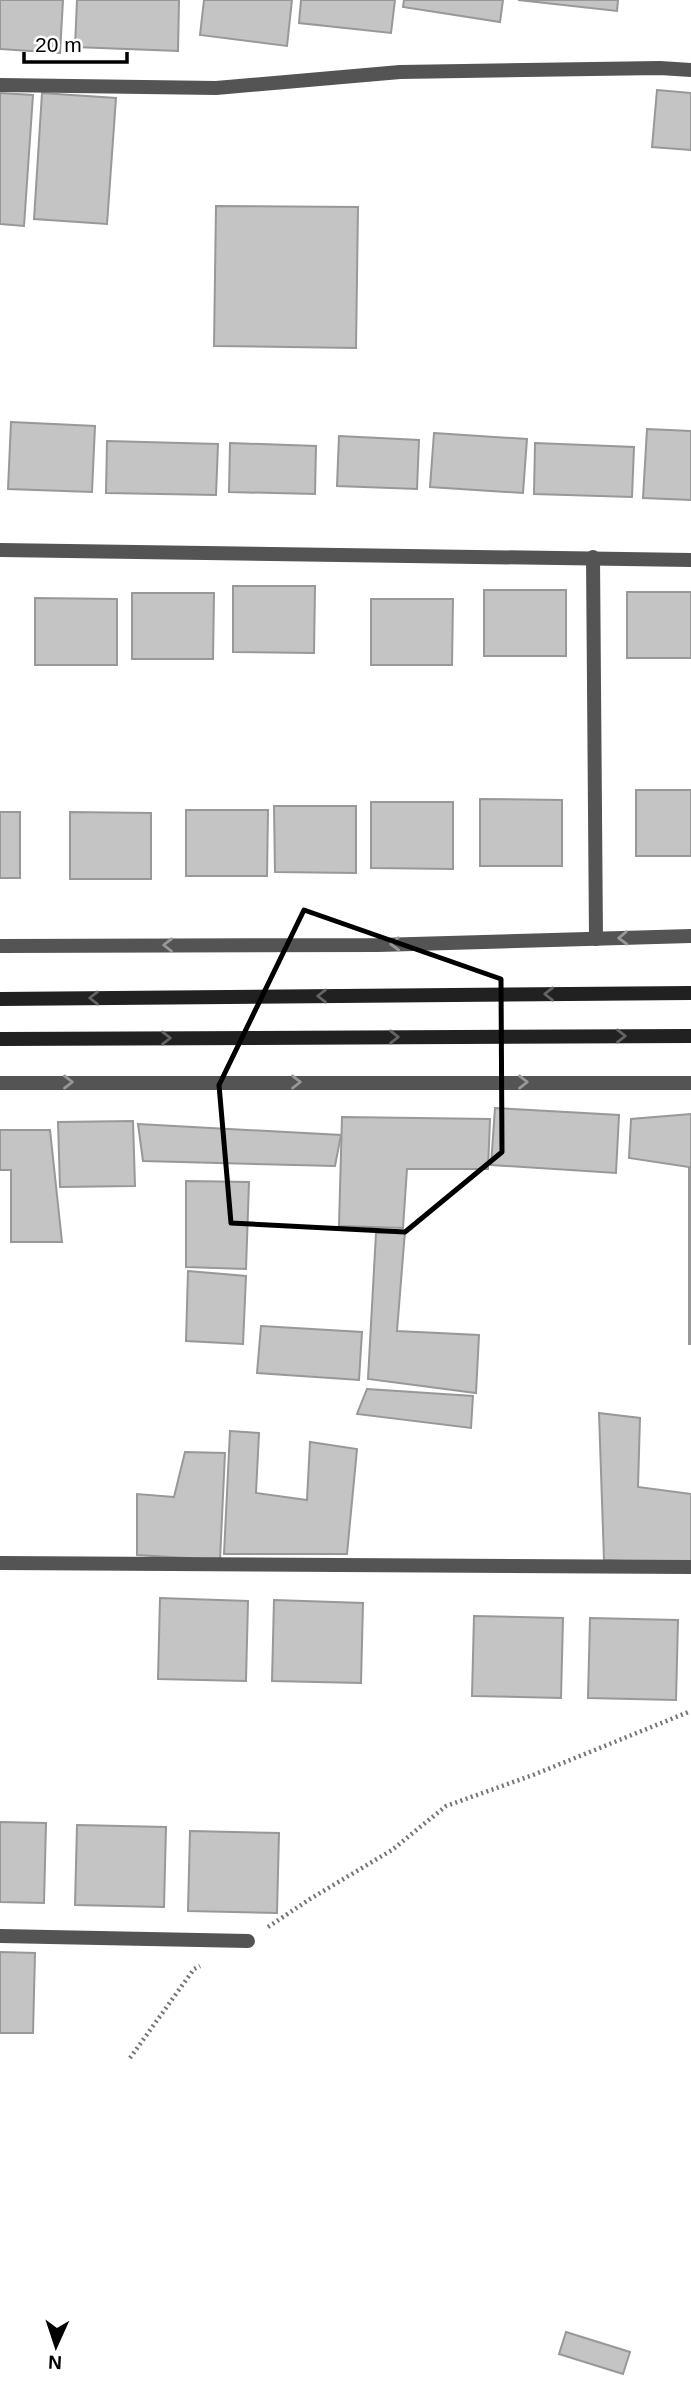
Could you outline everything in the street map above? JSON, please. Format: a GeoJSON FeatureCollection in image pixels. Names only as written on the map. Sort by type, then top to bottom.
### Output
{"type":"FeatureCollection","features":[{"type":"Feature","properties":{"kind":"main road"},"geometry":{"type":"LineString","coordinates":[[0,999],[691,993]]}},
{"type":"Feature","properties":{"kind":"main road"},"geometry":{"type":"LineString","coordinates":[[0,1039],[691,1036]]}},
{"type":"Feature","properties":{"kind":"street"},"geometry":{"type":"LineString","coordinates":[[0,85],[216,88],[400,72],[660,68],[691,70]]}},
{"type":"Feature","properties":{"kind":"street"},"geometry":{"type":"LineString","coordinates":[[0,550],[691,559]]}},
{"type":"Feature","properties":{"kind":"street"},"geometry":{"type":"LineString","coordinates":[[593,557],[596,939]]}},
{"type":"Feature","properties":{"kind":"street"},"geometry":{"type":"LineString","coordinates":[[0,946],[378,945],[691,936]]}},
{"type":"Feature","properties":{"kind":"street"},"geometry":{"type":"LineString","coordinates":[[0,1083],[691,1083]]}},
{"type":"Feature","properties":{"kind":"street"},"geometry":{"type":"LineString","coordinates":[[0,1563],[691,1567]]}},
{"type":"Feature","properties":{"kind":"street"},"geometry":{"type":"LineString","coordinates":[[0,1936],[248,1941]]}},
{"type":"Feature","properties":{"kind":"path"},"geometry":{"type":"LineString","coordinates":[[248,1941],[310,1899],[392,1850],[446,1805],[534,1775],[691,1712]]}},
{"type":"Feature","properties":{"kind":"path"},"geometry":{"type":"LineString","coordinates":[[130,2059],[194,1969],[206,1964]]}},
{"type":"Feature","properties":{"kind":"highlighted area"},"geometry":{"type":"Polygon","coordinates":[[[304,910],[501,979],[502,1152],[405,1232],[231,1223],[219,1085],[304,910]]]}},
{"type":"Feature","properties":{"kind":"building"},"geometry":{"type":"Polygon","coordinates":[[[0,0],[63,0],[60,53],[0,49],[0,0]]]}},
{"type":"Feature","properties":{"kind":"building"},"geometry":{"type":"Polygon","coordinates":[[[77,0],[179,0],[178,51],[75,47],[77,0]]]}},
{"type":"Feature","properties":{"kind":"building"},"geometry":{"type":"Polygon","coordinates":[[[204,0],[292,0],[287,46],[200,35],[204,0]]]}},
{"type":"Feature","properties":{"kind":"building"},"geometry":{"type":"Polygon","coordinates":[[[301,0],[395,0],[391,33],[299,23],[301,0]]]}},
{"type":"Feature","properties":{"kind":"building"},"geometry":{"type":"Polygon","coordinates":[[[404,0],[503,0],[500,22],[403,7],[404,0]]]}},
{"type":"Feature","properties":{"kind":"building"},"geometry":{"type":"Polygon","coordinates":[[[518,0],[618,0],[617,11],[518,0]]]}},
{"type":"Feature","properties":{"kind":"building"},"geometry":{"type":"Polygon","coordinates":[[[657,90],[691,93],[691,150],[652,147],[657,90]]]}},
{"type":"Feature","properties":{"kind":"building"},"geometry":{"type":"Polygon","coordinates":[[[0,93],[33,95],[24,226],[0,224],[0,93]]]}},
{"type":"Feature","properties":{"kind":"building"},"geometry":{"type":"Polygon","coordinates":[[[42,93],[116,98],[107,224],[34,219],[42,93]]]}},
{"type":"Feature","properties":{"kind":"building"},"geometry":{"type":"Polygon","coordinates":[[[216,206],[358,207],[356,348],[214,346],[216,206]]]}},
{"type":"Feature","properties":{"kind":"building"},"geometry":{"type":"Polygon","coordinates":[[[11,422],[95,426],[92,492],[8,489],[11,422]]]}},
{"type":"Feature","properties":{"kind":"building"},"geometry":{"type":"Polygon","coordinates":[[[647,429],[691,431],[691,500],[643,498],[647,429]]]}},
{"type":"Feature","properties":{"kind":"building"},"geometry":{"type":"Polygon","coordinates":[[[434,433],[527,439],[523,493],[430,487],[434,433]]]}},
{"type":"Feature","properties":{"kind":"building"},"geometry":{"type":"Polygon","coordinates":[[[339,436],[419,440],[417,489],[337,486],[339,436]]]}},
{"type":"Feature","properties":{"kind":"building"},"geometry":{"type":"Polygon","coordinates":[[[107,441],[218,444],[216,495],[106,493],[107,441]]]}},
{"type":"Feature","properties":{"kind":"building"},"geometry":{"type":"Polygon","coordinates":[[[230,443],[316,446],[315,494],[229,492],[230,443]]]}},
{"type":"Feature","properties":{"kind":"building"},"geometry":{"type":"Polygon","coordinates":[[[535,443],[634,447],[632,497],[534,494],[535,443]]]}},
{"type":"Feature","properties":{"kind":"building"},"geometry":{"type":"Polygon","coordinates":[[[233,586],[315,586],[314,653],[233,652],[233,586]]]}},
{"type":"Feature","properties":{"kind":"building"},"geometry":{"type":"Polygon","coordinates":[[[484,590],[566,590],[566,656],[484,656],[484,590]]]}},
{"type":"Feature","properties":{"kind":"building"},"geometry":{"type":"Polygon","coordinates":[[[627,592],[691,592],[691,658],[627,658],[627,592]]]}},
{"type":"Feature","properties":{"kind":"building"},"geometry":{"type":"Polygon","coordinates":[[[132,593],[214,593],[213,659],[132,659],[132,593]]]}},
{"type":"Feature","properties":{"kind":"building"},"geometry":{"type":"Polygon","coordinates":[[[35,598],[117,599],[117,665],[35,665],[35,598]]]}},
{"type":"Feature","properties":{"kind":"building"},"geometry":{"type":"Polygon","coordinates":[[[371,599],[453,599],[452,665],[371,665],[371,599]]]}},
{"type":"Feature","properties":{"kind":"building"},"geometry":{"type":"Polygon","coordinates":[[[636,790],[691,790],[691,856],[636,856],[636,790]]]}},
{"type":"Feature","properties":{"kind":"building"},"geometry":{"type":"Polygon","coordinates":[[[480,799],[562,800],[562,866],[480,866],[480,799]]]}},
{"type":"Feature","properties":{"kind":"building"},"geometry":{"type":"Polygon","coordinates":[[[371,802],[453,802],[453,869],[371,868],[371,802]]]}},
{"type":"Feature","properties":{"kind":"building"},"geometry":{"type":"Polygon","coordinates":[[[274,806],[356,806],[356,873],[275,872],[274,806]]]}},
{"type":"Feature","properties":{"kind":"building"},"geometry":{"type":"Polygon","coordinates":[[[186,810],[268,810],[267,876],[186,876],[186,810]]]}},
{"type":"Feature","properties":{"kind":"building"},"geometry":{"type":"Polygon","coordinates":[[[0,812],[20,812],[20,878],[0,878],[0,812]]]}},
{"type":"Feature","properties":{"kind":"building"},"geometry":{"type":"Polygon","coordinates":[[[70,812],[151,813],[151,879],[70,879],[70,812]]]}},
{"type":"Feature","properties":{"kind":"building"},"geometry":{"type":"Polygon","coordinates":[[[495,1108],[619,1115],[616,1173],[491,1165],[495,1108]]]}},
{"type":"Feature","properties":{"kind":"building"},"geometry":{"type":"Polygon","coordinates":[[[691,1114],[689,1344],[689,1167],[629,1158],[631,1119],[691,1114]]]}},
{"type":"Feature","properties":{"kind":"building"},"geometry":{"type":"Polygon","coordinates":[[[342,1117],[490,1119],[488,1169],[407,1169],[403,1228],[339,1226],[342,1117]]]}},
{"type":"Feature","properties":{"kind":"building"},"geometry":{"type":"Polygon","coordinates":[[[133,1121],[135,1186],[60,1187],[58,1122],[133,1121]]]}},
{"type":"Feature","properties":{"kind":"building"},"geometry":{"type":"Polygon","coordinates":[[[138,1124],[341,1135],[335,1166],[143,1161],[138,1124]]]}},
{"type":"Feature","properties":{"kind":"building"},"geometry":{"type":"Polygon","coordinates":[[[0,1130],[50,1130],[62,1242],[11,1242],[11,1170],[0,1170],[0,1130]]]}},
{"type":"Feature","properties":{"kind":"building"},"geometry":{"type":"Polygon","coordinates":[[[186,1181],[249,1182],[246,1269],[186,1267],[186,1181]]]}},
{"type":"Feature","properties":{"kind":"building"},"geometry":{"type":"Polygon","coordinates":[[[405,1231],[397,1331],[479,1335],[476,1393],[368,1379],[376,1233],[405,1231]]]}},
{"type":"Feature","properties":{"kind":"building"},"geometry":{"type":"Polygon","coordinates":[[[188,1271],[246,1276],[243,1344],[186,1341],[188,1271]]]}},
{"type":"Feature","properties":{"kind":"building"},"geometry":{"type":"Polygon","coordinates":[[[261,1326],[362,1332],[359,1380],[257,1373],[261,1326]]]}},
{"type":"Feature","properties":{"kind":"building"},"geometry":{"type":"Polygon","coordinates":[[[367,1389],[473,1396],[471,1428],[357,1414],[367,1389]]]}},
{"type":"Feature","properties":{"kind":"building"},"geometry":{"type":"Polygon","coordinates":[[[599,1413],[640,1418],[638,1487],[691,1494],[691,1564],[604,1560],[599,1413]]]}},
{"type":"Feature","properties":{"kind":"building"},"geometry":{"type":"Polygon","coordinates":[[[230,1431],[259,1433],[256,1493],[307,1500],[310,1442],[357,1449],[347,1554],[224,1554],[230,1431]]]}},
{"type":"Feature","properties":{"kind":"building"},"geometry":{"type":"Polygon","coordinates":[[[185,1452],[225,1453],[220,1560],[137,1555],[137,1494],[174,1497],[185,1452]]]}},
{"type":"Feature","properties":{"kind":"building"},"geometry":{"type":"Polygon","coordinates":[[[160,1598],[248,1601],[246,1681],[158,1679],[160,1598]]]}},
{"type":"Feature","properties":{"kind":"building"},"geometry":{"type":"Polygon","coordinates":[[[274,1600],[363,1603],[361,1683],[272,1681],[274,1600]]]}},
{"type":"Feature","properties":{"kind":"building"},"geometry":{"type":"Polygon","coordinates":[[[474,1616],[563,1618],[561,1698],[472,1696],[474,1616]]]}},
{"type":"Feature","properties":{"kind":"building"},"geometry":{"type":"Polygon","coordinates":[[[590,1618],[678,1620],[676,1700],[588,1698],[590,1618]]]}},
{"type":"Feature","properties":{"kind":"building"},"geometry":{"type":"Polygon","coordinates":[[[0,1822],[46,1823],[44,1903],[0,1902],[0,1822]]]}},
{"type":"Feature","properties":{"kind":"building"},"geometry":{"type":"Polygon","coordinates":[[[77,1825],[166,1827],[164,1907],[75,1905],[77,1825]]]}},
{"type":"Feature","properties":{"kind":"building"},"geometry":{"type":"Polygon","coordinates":[[[190,1831],[279,1833],[277,1913],[188,1911],[190,1831]]]}},
{"type":"Feature","properties":{"kind":"building"},"geometry":{"type":"Polygon","coordinates":[[[0,1952],[35,1953],[33,2033],[0,2033],[0,1952]]]}},
{"type":"Feature","properties":{"kind":"building"},"geometry":{"type":"Polygon","coordinates":[[[566,2332],[630,2352],[623,2374],[559,2354],[566,2332]]]}}]}
